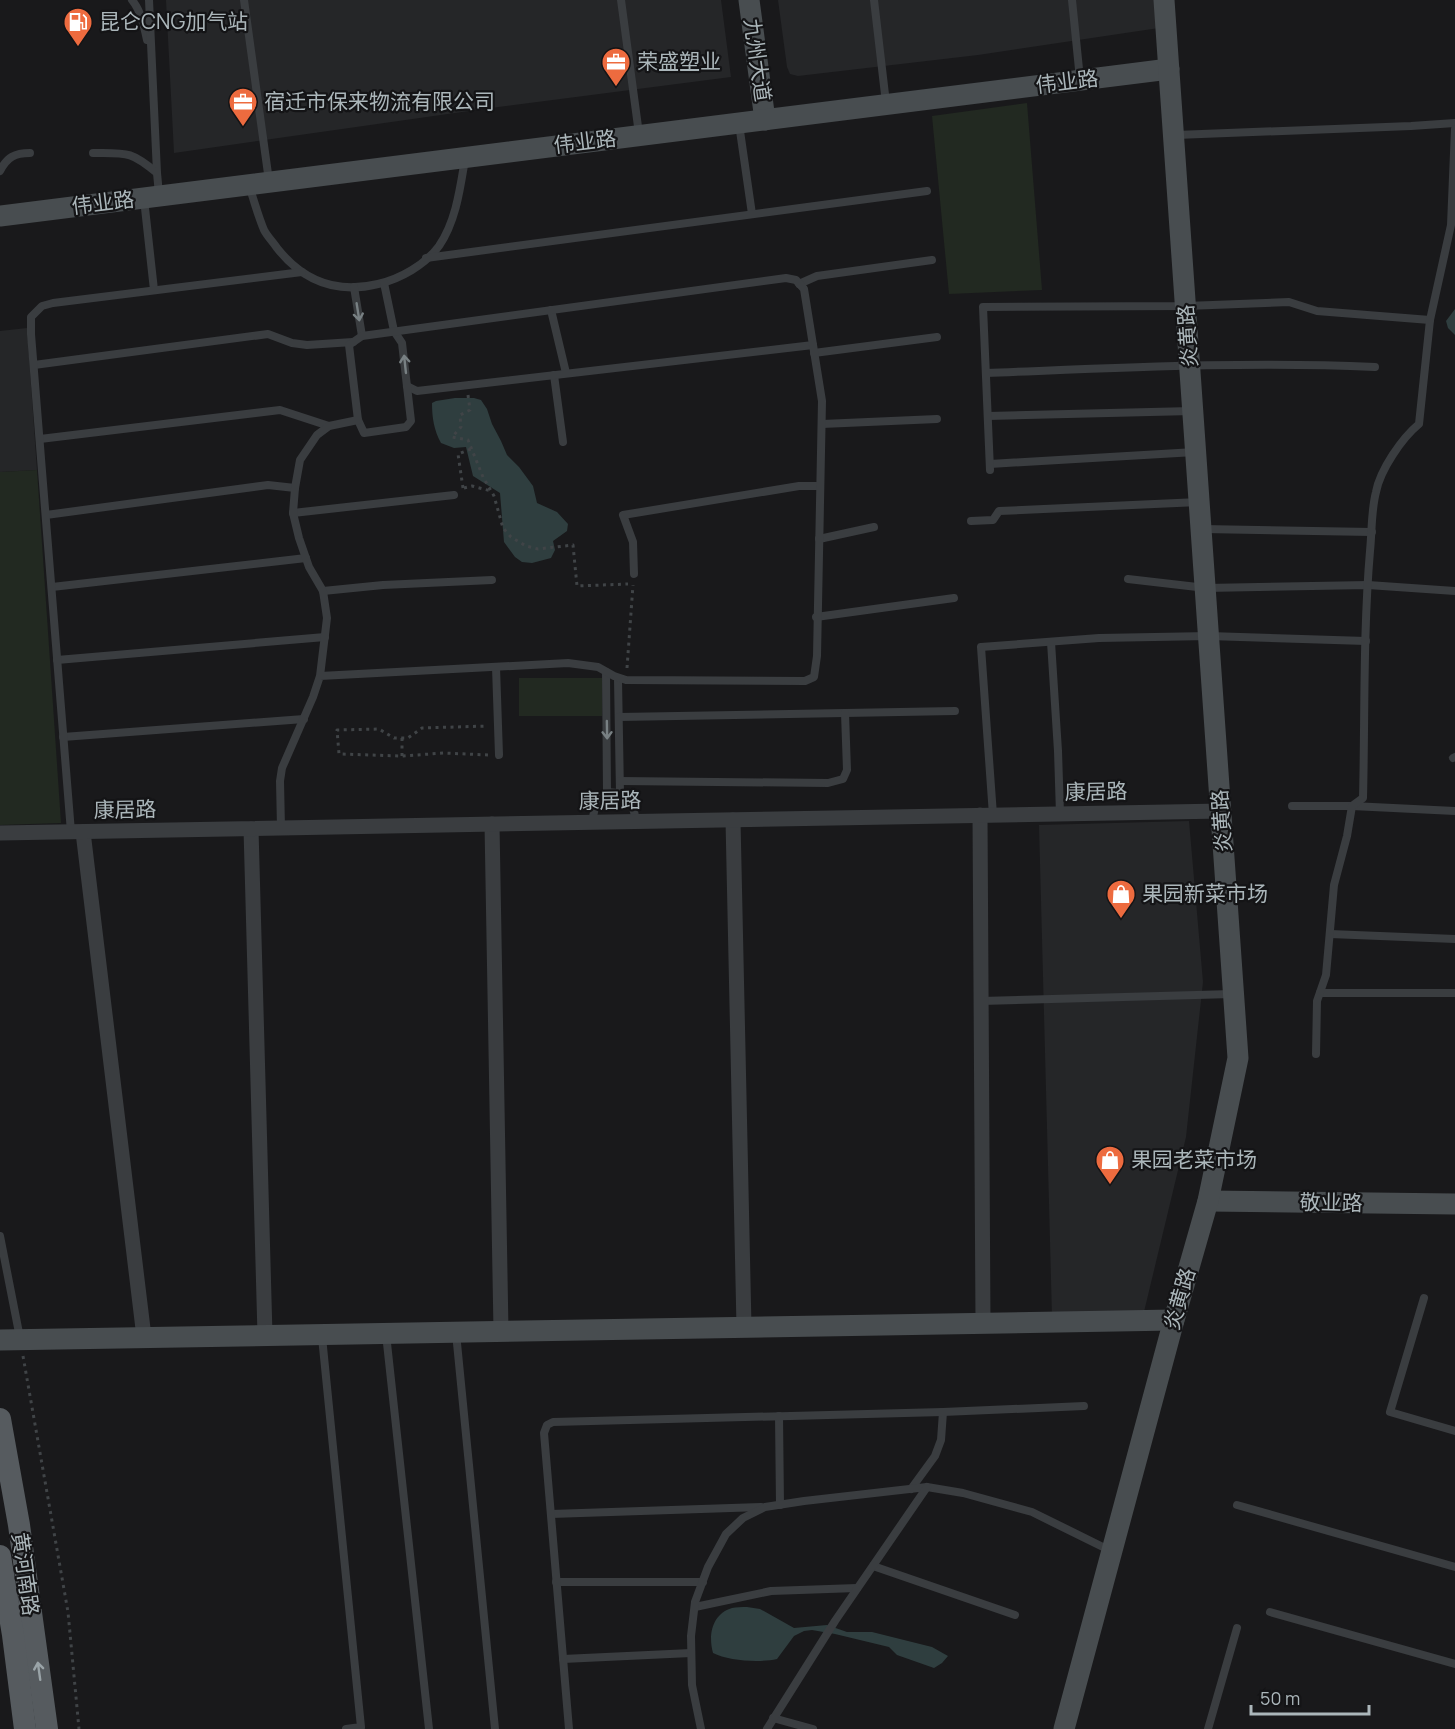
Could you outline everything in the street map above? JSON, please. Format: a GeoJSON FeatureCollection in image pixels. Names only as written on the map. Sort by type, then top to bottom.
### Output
{"type":"FeatureCollection","features":[{"type":"Feature","properties":{"kind":"main road","name":"黄河南路"},"geometry":{"type":"LineString","coordinates":[[0,1419],[19,1525],[47,1729]]}},
{"type":"Feature","properties":{"kind":"main road","name":"黄河南路"},"geometry":{"type":"LineString","coordinates":[[0,1556],[25,1729]]}},
{"type":"Feature","properties":{"kind":"street","name":"九州大道"},"geometry":{"type":"LineString","coordinates":[[749,0],[765,120]]}},
{"type":"Feature","properties":{"kind":"street","name":"炎黄路"},"geometry":{"type":"LineString","coordinates":[[1064,1729],[1208,1201],[1238,1058],[1164,0]]}},
{"type":"Feature","properties":{"kind":"street","name":"伟业路"},"geometry":{"type":"LineString","coordinates":[[0,216],[1170,69]]}},
{"type":"Feature","properties":{"kind":"street","name":"康居路"},"geometry":{"type":"LineString","coordinates":[[0,833],[1222,811]]}},
{"type":"Feature","properties":{"kind":"street"},"geometry":{"type":"LineString","coordinates":[[983,1323],[981,1001],[987,815]]}},
{"type":"Feature","properties":{"kind":"street"},"geometry":{"type":"LineString","coordinates":[[733,820],[744,1327]]}},
{"type":"Feature","properties":{"kind":"street"},"geometry":{"type":"LineString","coordinates":[[492,824],[501,1331]]}},
{"type":"Feature","properties":{"kind":"street"},"geometry":{"type":"LineString","coordinates":[[251,829],[265,1335]]}},
{"type":"Feature","properties":{"kind":"street"},"geometry":{"type":"LineString","coordinates":[[77,832],[144,1337]]}},
{"type":"Feature","properties":{"kind":"street","name":"敬业路"},"geometry":{"type":"LineString","coordinates":[[1208,1201],[1455,1204]]}},
{"type":"Feature","properties":{"kind":"street"},"geometry":{"type":"LineString","coordinates":[[10,1340],[1174,1320]]}},
{"type":"Feature","properties":{"kind":"lane"},"geometry":{"type":"LineString","coordinates":[[132,0],[143,21],[152,59]]}},
{"type":"Feature","properties":{"kind":"lane"},"geometry":{"type":"LineString","coordinates":[[149,0],[157,173],[152,197],[154,290]]}},
{"type":"Feature","properties":{"kind":"lane"},"geometry":{"type":"LineString","coordinates":[[244,0],[265,231],[288,261],[302,272],[314,280],[332,286],[363,288],[391,281],[416,268],[438,247],[450,224],[459,194],[465,158]]}},
{"type":"Feature","properties":{"kind":"lane"},"geometry":{"type":"LineString","coordinates":[[621,0],[639,136]]}},
{"type":"Feature","properties":{"kind":"lane"},"geometry":{"type":"LineString","coordinates":[[874,0],[886,105]]}},
{"type":"Feature","properties":{"kind":"lane"},"geometry":{"type":"LineString","coordinates":[[1072,0],[1081,80]]}},
{"type":"Feature","properties":{"kind":"lane"},"geometry":{"type":"LineString","coordinates":[[739,123],[752,214]]}},
{"type":"Feature","properties":{"kind":"lane"},"geometry":{"type":"LineString","coordinates":[[1174,135],[1455,123]]}},
{"type":"Feature","properties":{"kind":"lane"},"geometry":{"type":"LineString","coordinates":[[1316,1054],[1317,1000],[1326,975],[1334,885],[1352,806],[1363,798],[1368,585],[1376,491],[1400,444],[1419,424],[1430,320],[1451,225],[1455,129]]}},
{"type":"Feature","properties":{"kind":"lane"},"geometry":{"type":"LineString","coordinates":[[0,171],[5,162],[16,153],[30,153]]}},
{"type":"Feature","properties":{"kind":"lane"},"geometry":{"type":"LineString","coordinates":[[93,153],[126,153],[140,159],[157,173]]}},
{"type":"Feature","properties":{"kind":"lane"},"geometry":{"type":"LineString","coordinates":[[426,258],[927,191]]}},
{"type":"Feature","properties":{"kind":"lane"},"geometry":{"type":"LineString","coordinates":[[799,284],[817,276],[932,260]]}},
{"type":"Feature","properties":{"kind":"lane"},"geometry":{"type":"LineString","coordinates":[[77,832],[63,737],[31,316],[42,306],[53,303],[302,272]]}},
{"type":"Feature","properties":{"kind":"lane"},"geometry":{"type":"LineString","coordinates":[[320,676],[568,663],[598,667],[622,679],[805,681],[814,677],[822,400],[804,289],[796,280],[786,278],[394,331],[362,336],[349,345],[358,420],[364,433],[406,427],[411,421],[402,343],[394,331],[384,283]]}},
{"type":"Feature","properties":{"kind":"lane"},"geometry":{"type":"LineString","coordinates":[[354,287],[362,336]]}},
{"type":"Feature","properties":{"kind":"lane"},"geometry":{"type":"LineString","coordinates":[[1197,452],[990,467],[983,307],[1186,306],[1289,302],[1317,311],[1430,320]]}},
{"type":"Feature","properties":{"kind":"lane"},"geometry":{"type":"LineString","coordinates":[[550,310],[566,373]]}},
{"type":"Feature","properties":{"kind":"lane"},"geometry":{"type":"LineString","coordinates":[[34,365],[268,334],[292,343],[308,345],[353,342]]}},
{"type":"Feature","properties":{"kind":"lane"},"geometry":{"type":"LineString","coordinates":[[407,386],[417,391],[566,373],[937,337]]}},
{"type":"Feature","properties":{"kind":"lane"},"geometry":{"type":"LineString","coordinates":[[986,373],[1190,365],[1303,364],[1375,367]]}},
{"type":"Feature","properties":{"kind":"lane"},"geometry":{"type":"LineString","coordinates":[[554,375],[563,442]]}},
{"type":"Feature","properties":{"kind":"lane"},"geometry":{"type":"LineString","coordinates":[[40,439],[280,410],[329,426]]}},
{"type":"Feature","properties":{"kind":"lane"},"geometry":{"type":"LineString","coordinates":[[988,416],[1194,411]]}},
{"type":"Feature","properties":{"kind":"lane"},"geometry":{"type":"LineString","coordinates":[[822,424],[936,419]]}},
{"type":"Feature","properties":{"kind":"lane"},"geometry":{"type":"LineString","coordinates":[[281,828],[282,768],[320,676],[327,618],[323,591],[306,558],[293,513],[300,460],[317,435],[329,426],[358,420]]}},
{"type":"Feature","properties":{"kind":"lane"},"geometry":{"type":"LineString","coordinates":[[46,514],[268,485],[295,488]]}},
{"type":"Feature","properties":{"kind":"lane"},"geometry":{"type":"LineString","coordinates":[[634,574],[633,542],[623,515],[800,486],[820,486]]}},
{"type":"Feature","properties":{"kind":"lane"},"geometry":{"type":"LineString","coordinates":[[293,513],[454,495]]}},
{"type":"Feature","properties":{"kind":"lane"},"geometry":{"type":"LineString","coordinates":[[971,521],[993,520],[999,512],[1200,502]]}},
{"type":"Feature","properties":{"kind":"lane"},"geometry":{"type":"LineString","coordinates":[[819,539],[874,527]]}},
{"type":"Feature","properties":{"kind":"lane"},"geometry":{"type":"LineString","coordinates":[[1202,529],[1372,532]]}},
{"type":"Feature","properties":{"kind":"lane"},"geometry":{"type":"LineString","coordinates":[[51,587],[306,558]]}},
{"type":"Feature","properties":{"kind":"lane"},"geometry":{"type":"LineString","coordinates":[[1128,579],[1206,588],[1368,585],[1455,591]]}},
{"type":"Feature","properties":{"kind":"lane"},"geometry":{"type":"LineString","coordinates":[[323,591],[383,585],[492,580]]}},
{"type":"Feature","properties":{"kind":"lane"},"geometry":{"type":"LineString","coordinates":[[817,617],[954,598]]}},
{"type":"Feature","properties":{"kind":"lane"},"geometry":{"type":"LineString","coordinates":[[987,815],[981,647],[1099,638],[1209,636],[1366,641]]}},
{"type":"Feature","properties":{"kind":"lane"},"geometry":{"type":"LineString","coordinates":[[57,660],[325,637]]}},
{"type":"Feature","properties":{"kind":"lane"},"geometry":{"type":"LineString","coordinates":[[1051,642],[1060,814]]}},
{"type":"Feature","properties":{"kind":"lane"},"geometry":{"type":"LineString","coordinates":[[496,667],[499,755]]}},
{"type":"Feature","properties":{"kind":"lane"},"geometry":{"type":"LineString","coordinates":[[606,672],[608,792]]}},
{"type":"Feature","properties":{"kind":"lane"},"geometry":{"type":"LineString","coordinates":[[620,793],[619,717],[622,679]]}},
{"type":"Feature","properties":{"kind":"lane"},"geometry":{"type":"LineString","coordinates":[[619,717],[955,711]]}},
{"type":"Feature","properties":{"kind":"lane"},"geometry":{"type":"LineString","coordinates":[[620,781],[828,783],[843,779],[847,770],[845,713]]}},
{"type":"Feature","properties":{"kind":"lane"},"geometry":{"type":"LineString","coordinates":[[63,737],[304,719]]}},
{"type":"Feature","properties":{"kind":"lane"},"geometry":{"type":"LineString","coordinates":[[592,822],[597,802],[608,792],[620,793],[632,801],[636,821]]}},
{"type":"Feature","properties":{"kind":"lane"},"geometry":{"type":"LineString","coordinates":[[1292,806],[1352,806],[1455,811]]}},
{"type":"Feature","properties":{"kind":"lane"},"geometry":{"type":"LineString","coordinates":[[1330,934],[1455,939]]}},
{"type":"Feature","properties":{"kind":"lane"},"geometry":{"type":"LineString","coordinates":[[1320,993],[1455,993]]}},
{"type":"Feature","properties":{"kind":"lane"},"geometry":{"type":"LineString","coordinates":[[981,1001],[1234,994]]}},
{"type":"Feature","properties":{"kind":"lane"},"geometry":{"type":"LineString","coordinates":[[0,1236],[10,1340]]}},
{"type":"Feature","properties":{"kind":"lane"},"geometry":{"type":"LineString","coordinates":[[1424,1298],[1390,1412],[1455,1431]]}},
{"type":"Feature","properties":{"kind":"lane"},"geometry":{"type":"LineString","coordinates":[[456,1332],[495,1729]]}},
{"type":"Feature","properties":{"kind":"lane"},"geometry":{"type":"LineString","coordinates":[[386,1333],[429,1729]]}},
{"type":"Feature","properties":{"kind":"lane"},"geometry":{"type":"LineString","coordinates":[[321,1334],[361,1727],[346,1729]]}},
{"type":"Feature","properties":{"kind":"lane"},"geometry":{"type":"LineString","coordinates":[[569,1729],[544,1433],[546,1425],[553,1422],[1084,1406]]}},
{"type":"Feature","properties":{"kind":"lane"},"geometry":{"type":"LineString","coordinates":[[911,1489],[935,1456],[941,1440],[943,1412]]}},
{"type":"Feature","properties":{"kind":"lane"},"geometry":{"type":"LineString","coordinates":[[778,1416],[780,1505]]}},
{"type":"Feature","properties":{"kind":"lane"},"geometry":{"type":"LineString","coordinates":[[767,1729],[857,1588],[927,1487]]}},
{"type":"Feature","properties":{"kind":"lane"},"geometry":{"type":"LineString","coordinates":[[551,1514],[765,1507],[927,1487],[963,1493],[1032,1512],[1112,1552]]}},
{"type":"Feature","properties":{"kind":"lane"},"geometry":{"type":"LineString","coordinates":[[1237,1505],[1455,1567]]}},
{"type":"Feature","properties":{"kind":"lane"},"geometry":{"type":"LineString","coordinates":[[701,1729],[692,1685],[691,1636],[695,1607],[708,1567],[726,1534],[743,1518],[765,1507]]}},
{"type":"Feature","properties":{"kind":"lane"},"geometry":{"type":"LineString","coordinates":[[873,1566],[1015,1615]]}},
{"type":"Feature","properties":{"kind":"lane"},"geometry":{"type":"LineString","coordinates":[[556,1582],[703,1582]]}},
{"type":"Feature","properties":{"kind":"lane"},"geometry":{"type":"LineString","coordinates":[[695,1607],[771,1591],[857,1588]]}},
{"type":"Feature","properties":{"kind":"lane"},"geometry":{"type":"LineString","coordinates":[[1270,1612],[1455,1664]]}},
{"type":"Feature","properties":{"kind":"lane"},"geometry":{"type":"LineString","coordinates":[[1208,1729],[1237,1628]]}},
{"type":"Feature","properties":{"kind":"lane"},"geometry":{"type":"LineString","coordinates":[[563,1659],[692,1653]]}},
{"type":"Feature","properties":{"kind":"lane"},"geometry":{"type":"LineString","coordinates":[[773,1719],[813,1729]]}},
{"type":"Feature","properties":{"kind":"path"},"geometry":{"type":"LineString","coordinates":[[467,385],[470,410],[460,415],[461,427],[452,437],[468,440],[483,477],[494,496],[503,528],[511,537],[526,546],[538,549],[573,545],[577,586],[633,584],[622,679]]}},
{"type":"Feature","properties":{"kind":"path"},"geometry":{"type":"LineString","coordinates":[[463,488],[458,454],[472,448]]}},
{"type":"Feature","properties":{"kind":"path"},"geometry":{"type":"LineString","coordinates":[[454,495],[460,489],[472,486],[491,491]]}},
{"type":"Feature","properties":{"kind":"path"},"geometry":{"type":"LineString","coordinates":[[499,725],[422,728],[408,738],[394,738],[379,729],[337,730],[339,754],[499,755]]}},
{"type":"Feature","properties":{"kind":"path"},"geometry":{"type":"LineString","coordinates":[[402,738],[402,756]]}},
{"type":"Feature","properties":{"kind":"path"},"geometry":{"type":"LineString","coordinates":[[10,1340],[68,1612],[80,1729]]}},
{"type":"Feature","properties":{"kind":"shaded area"},"geometry":{"type":"Polygon","coordinates":[[[166,0],[721,0],[731,77],[483,109],[174,153],[166,0]]]}},
{"type":"Feature","properties":{"kind":"shaded area"},"geometry":{"type":"Polygon","coordinates":[[[778,0],[1158,0],[1159,28],[978,55],[798,76],[790,74],[787,67],[778,0]]]}},
{"type":"Feature","properties":{"kind":"shaded area"},"geometry":{"type":"Polygon","coordinates":[[[1027,103],[1042,290],[949,294],[932,116],[1027,103]]]}},
{"type":"Feature","properties":{"kind":"shaded area"},"geometry":{"type":"Polygon","coordinates":[[[1455,309],[1455,335],[1448,328],[1446,321],[1455,309]]]}},
{"type":"Feature","properties":{"kind":"shaded area"},"geometry":{"type":"Polygon","coordinates":[[[27,328],[37,470],[0,472],[0,331],[27,328]]]}},
{"type":"Feature","properties":{"kind":"shaded area"},"geometry":{"type":"Polygon","coordinates":[[[455,398],[481,400],[507,455],[533,486],[537,503],[557,512],[568,524],[567,531],[553,541],[555,550],[551,558],[532,563],[522,562],[515,557],[504,542],[500,493],[473,476],[466,447],[454,448],[441,443],[434,424],[432,403],[455,398]]]}},
{"type":"Feature","properties":{"kind":"shaded area"},"geometry":{"type":"Polygon","coordinates":[[[37,470],[61,823],[0,825],[0,472],[37,470]]]}},
{"type":"Feature","properties":{"kind":"shaded area"},"geometry":{"type":"Polygon","coordinates":[[[519,678],[602,678],[602,716],[519,716],[519,678]]]}},
{"type":"Feature","properties":{"kind":"shaded area"},"geometry":{"type":"Polygon","coordinates":[[[1189,821],[1203,982],[1186,1137],[1143,1316],[1052,1317],[1039,825],[1189,821]]]}},
{"type":"Feature","properties":{"kind":"shaded area"},"geometry":{"type":"Polygon","coordinates":[[[732,1608],[760,1609],[794,1628],[827,1625],[847,1632],[872,1632],[932,1647],[948,1656],[934,1668],[897,1655],[889,1647],[812,1630],[794,1636],[777,1659],[744,1660],[713,1653],[711,1639],[716,1620],[732,1608]]]}},
{"type":"Feature","properties":{"kind":"place","name":"昆仑CNG加气站"},"geometry":{"type":"Point","coordinates":[78,48]}},
{"type":"Feature","properties":{"kind":"place","name":"荣盛塑业"},"geometry":{"type":"Point","coordinates":[616,88]}},
{"type":"Feature","properties":{"kind":"place","name":"宿迁市保来物流有限公司"},"geometry":{"type":"Point","coordinates":[243,128]}},
{"type":"Feature","properties":{"kind":"place","name":"果园新菜市场"},"geometry":{"type":"Point","coordinates":[1121,920]}},
{"type":"Feature","properties":{"kind":"place","name":"果园老菜市场"},"geometry":{"type":"Point","coordinates":[1110,1186]}}]}
